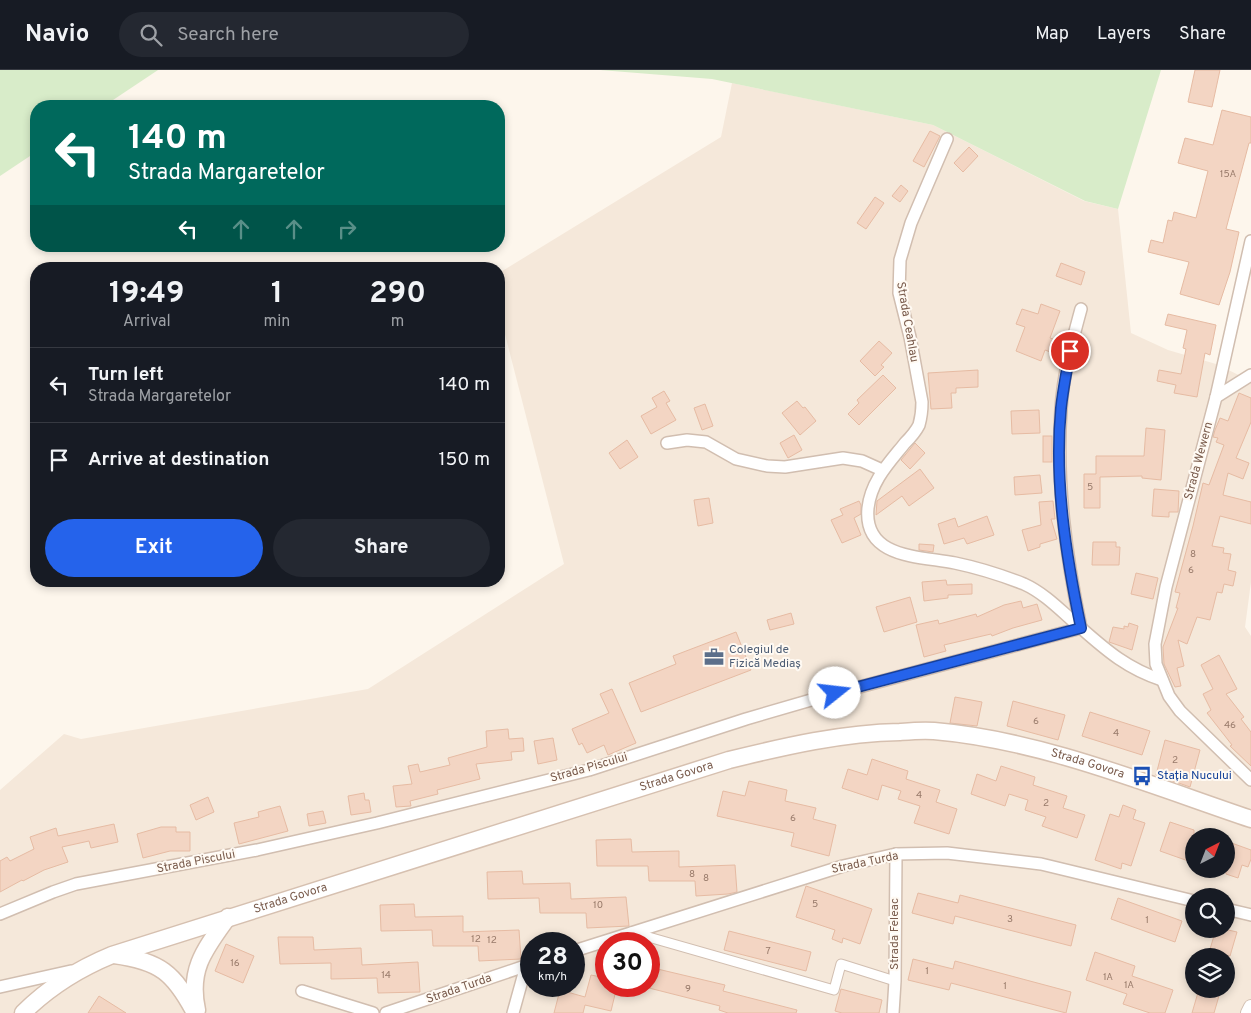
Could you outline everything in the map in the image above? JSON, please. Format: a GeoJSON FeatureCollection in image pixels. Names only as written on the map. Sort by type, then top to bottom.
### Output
{"type":"FeatureCollection","features":[{"type":"Feature","properties":{"kind":"main road","name":"Strada Govora"},"geometry":{"type":"LineString","coordinates":[[23,1013],[60,982],[80,969],[112,955],[729,760],[781,747],[849,735],[933,731],[1016,744],[1068,758],[1251,819]]}},
{"type":"Feature","properties":{"kind":"main road"},"geometry":{"type":"LineString","coordinates":[[197,1013],[194,990],[199,960],[228,917]]}},
{"type":"Feature","properties":{"kind":"main road"},"geometry":{"type":"LineString","coordinates":[[112,955],[156,965],[169,974],[180,986],[197,1013]]}},
{"type":"Feature","properties":{"kind":"street","name":"Strada Ceahlau"},"geometry":{"type":"LineString","coordinates":[[947,140],[911,223],[900,260],[899,293],[910,337],[922,402],[922,412],[918,425],[911,436],[882,470],[872,492],[868,507],[868,524],[877,540],[894,552],[923,560],[951,562],[987,570],[1025,585],[1042,594],[1081,628]]}},
{"type":"Feature","properties":{"kind":"street","name":"Strada Wewern"},"geometry":{"type":"LineString","coordinates":[[1251,241],[1216,397],[1166,587],[1155,644],[1156,664],[1169,696],[1180,711],[1251,780]]}},
{"type":"Feature","properties":{"kind":"street"},"geometry":{"type":"LineString","coordinates":[[1081,309],[1070,351],[1061,408],[1060,476],[1065,538],[1081,628],[1125,664],[1144,674],[1162,680]]}},
{"type":"Feature","properties":{"kind":"street"},"geometry":{"type":"LineString","coordinates":[[1216,397],[1251,376]]}},
{"type":"Feature","properties":{"kind":"street"},"geometry":{"type":"LineString","coordinates":[[667,443],[687,440],[706,442],[736,459],[767,466],[785,468],[843,458],[862,461],[882,470]]}},
{"type":"Feature","properties":{"kind":"street","name":"Strada Piscului"},"geometry":{"type":"LineString","coordinates":[[0,914],[76,884],[257,850],[376,823],[589,770],[746,719],[818,698],[1081,628]]}},
{"type":"Feature","properties":{"kind":"street","name":"Strada Turda"},"geometry":{"type":"LineString","coordinates":[[631,932],[843,866],[896,854],[947,853],[1041,864],[1185,899]]}},
{"type":"Feature","properties":{"kind":"street","name":"Strada Feleac"},"geometry":{"type":"LineString","coordinates":[[892,1013],[895,981],[896,854]]}},
{"type":"Feature","properties":{"kind":"street"},"geometry":{"type":"LineString","coordinates":[[1235,911],[1251,915]]}},
{"type":"Feature","properties":{"kind":"street"},"geometry":{"type":"LineString","coordinates":[[660,940],[834,990],[841,964],[895,981]]}},
{"type":"Feature","properties":{"kind":"street","name":"Strada Turda"},"geometry":{"type":"LineString","coordinates":[[386,1013],[520,968]]}},
{"type":"Feature","properties":{"kind":"street"},"geometry":{"type":"LineString","coordinates":[[0,987],[80,969]]}},
{"type":"Feature","properties":{"kind":"street"},"geometry":{"type":"LineString","coordinates":[[302,991],[373,1013]]}},
{"type":"Feature","properties":{"kind":"street"},"geometry":{"type":"LineString","coordinates":[[513,1013],[520,991]]}},
{"type":"Feature","properties":{"kind":"street"},"geometry":{"type":"LineString","coordinates":[[1248,1013],[1251,1007]]}},
{"type":"Feature","properties":{"kind":"shaded area"},"geometry":{"type":"Polygon","coordinates":[[[732,83],[933,125],[1084,201],[1118,209],[1131,333],[1168,350],[1216,364],[1251,381],[1251,582],[1245,627],[1251,636],[1251,1013],[0,1013],[0,790],[64,734],[81,739],[368,689],[564,564],[505,334],[505,269],[721,137],[732,83]]]}},
{"type":"Feature","properties":{"kind":"green space"},"geometry":{"type":"Polygon","coordinates":[[[0,70],[158,70],[113,100],[30,100],[30,156],[0,176],[0,70]]]}},
{"type":"Feature","properties":{"kind":"green space"},"geometry":{"type":"Polygon","coordinates":[[[600,70],[1161,70],[1118,209],[1085,201],[933,125],[712,79],[600,70]]]}},
{"type":"Feature","properties":{"kind":"building"},"geometry":{"type":"Polygon","coordinates":[[[1195,70],[1220,70],[1212,107],[1188,102],[1195,70]]]}},
{"type":"Feature","properties":{"kind":"building"},"geometry":{"type":"Polygon","coordinates":[[[1222,110],[1251,117],[1251,143],[1249,143],[1226,229],[1239,232],[1230,272],[1219,305],[1180,294],[1189,262],[1148,252],[1151,240],[1163,243],[1168,220],[1172,221],[1174,212],[1196,218],[1208,171],[1178,163],[1185,138],[1213,145],[1222,110]]]}},
{"type":"Feature","properties":{"kind":"building"},"geometry":{"type":"Polygon","coordinates":[[[930,131],[940,136],[924,167],[913,161],[930,131]]]}},
{"type":"Feature","properties":{"kind":"building"},"geometry":{"type":"Polygon","coordinates":[[[969,147],[978,156],[963,172],[954,163],[969,147]]]}},
{"type":"Feature","properties":{"kind":"building"},"geometry":{"type":"Polygon","coordinates":[[[901,185],[908,191],[900,202],[892,196],[901,185]]]}},
{"type":"Feature","properties":{"kind":"building"},"geometry":{"type":"Polygon","coordinates":[[[875,197],[884,203],[866,229],[857,223],[875,197]]]}},
{"type":"Feature","properties":{"kind":"building"},"geometry":{"type":"Polygon","coordinates":[[[1061,263],[1085,272],[1081,285],[1056,276],[1061,263]]]}},
{"type":"Feature","properties":{"kind":"building"},"geometry":{"type":"Polygon","coordinates":[[[1041,304],[1060,311],[1050,338],[1064,343],[1061,356],[1045,350],[1041,361],[1016,351],[1025,327],[1016,324],[1022,309],[1038,314],[1041,304]]]}},
{"type":"Feature","properties":{"kind":"building"},"geometry":{"type":"Polygon","coordinates":[[[1168,314],[1216,325],[1210,355],[1205,353],[1197,397],[1174,393],[1176,385],[1157,381],[1159,370],[1181,374],[1186,349],[1183,348],[1187,330],[1165,325],[1168,314]]]}},
{"type":"Feature","properties":{"kind":"building"},"geometry":{"type":"Polygon","coordinates":[[[879,341],[892,353],[881,365],[884,367],[875,376],[860,361],[879,341]]]}},
{"type":"Feature","properties":{"kind":"building"},"geometry":{"type":"Polygon","coordinates":[[[978,370],[978,387],[956,388],[956,393],[951,393],[952,408],[931,409],[928,373],[978,370]]]}},
{"type":"Feature","properties":{"kind":"building"},"geometry":{"type":"Polygon","coordinates":[[[883,375],[896,388],[859,425],[848,414],[859,403],[857,400],[883,375]]]}},
{"type":"Feature","properties":{"kind":"building"},"geometry":{"type":"Polygon","coordinates":[[[664,391],[670,401],[666,403],[676,420],[651,434],[641,416],[657,407],[652,398],[664,391]]]}},
{"type":"Feature","properties":{"kind":"building"},"geometry":{"type":"Polygon","coordinates":[[[1239,393],[1251,398],[1251,422],[1236,458],[1249,463],[1243,479],[1228,473],[1223,495],[1251,502],[1251,524],[1220,516],[1212,546],[1224,548],[1223,553],[1231,554],[1228,570],[1236,572],[1233,586],[1224,584],[1222,593],[1217,592],[1210,620],[1197,617],[1187,644],[1178,640],[1184,666],[1177,668],[1181,686],[1175,687],[1164,664],[1163,647],[1178,608],[1176,608],[1180,593],[1175,592],[1203,483],[1209,485],[1224,445],[1216,442],[1218,438],[1213,437],[1215,430],[1220,418],[1228,421],[1239,393]]]}},
{"type":"Feature","properties":{"kind":"building"},"geometry":{"type":"Polygon","coordinates":[[[797,401],[803,408],[805,407],[816,421],[800,435],[782,413],[797,401]]]}},
{"type":"Feature","properties":{"kind":"building"},"geometry":{"type":"Polygon","coordinates":[[[705,404],[713,426],[702,430],[694,408],[705,404]]]}},
{"type":"Feature","properties":{"kind":"building"},"geometry":{"type":"Polygon","coordinates":[[[1039,410],[1040,433],[1012,434],[1011,411],[1039,410]]]}},
{"type":"Feature","properties":{"kind":"building"},"geometry":{"type":"Polygon","coordinates":[[[1146,428],[1165,430],[1161,480],[1142,478],[1142,476],[1100,477],[1100,508],[1084,508],[1084,474],[1096,474],[1096,456],[1144,456],[1146,428]]]}},
{"type":"Feature","properties":{"kind":"building"},"geometry":{"type":"Polygon","coordinates":[[[794,435],[802,450],[788,458],[780,443],[794,435]]]}},
{"type":"Feature","properties":{"kind":"building"},"geometry":{"type":"Polygon","coordinates":[[[1043,436],[1052,436],[1052,462],[1043,462],[1043,436]]]}},
{"type":"Feature","properties":{"kind":"building"},"geometry":{"type":"Polygon","coordinates":[[[627,440],[638,457],[620,469],[609,453],[627,440]]]}},
{"type":"Feature","properties":{"kind":"building"},"geometry":{"type":"Polygon","coordinates":[[[915,443],[925,453],[910,469],[901,460],[915,443]]]}},
{"type":"Feature","properties":{"kind":"building"},"geometry":{"type":"Polygon","coordinates":[[[920,469],[934,488],[909,506],[902,496],[876,515],[877,501],[920,469]]]}},
{"type":"Feature","properties":{"kind":"building"},"geometry":{"type":"Polygon","coordinates":[[[1040,475],[1042,493],[1015,495],[1014,477],[1040,475]]]}},
{"type":"Feature","properties":{"kind":"building"},"geometry":{"type":"Polygon","coordinates":[[[1154,489],[1179,491],[1178,512],[1169,512],[1169,517],[1152,516],[1154,489]]]}},
{"type":"Feature","properties":{"kind":"building"},"geometry":{"type":"Polygon","coordinates":[[[709,498],[713,523],[698,526],[694,500],[709,498]]]}},
{"type":"Feature","properties":{"kind":"building"},"geometry":{"type":"Polygon","coordinates":[[[859,501],[861,514],[854,518],[861,535],[842,543],[831,520],[843,515],[840,509],[859,501]]]}},
{"type":"Feature","properties":{"kind":"building"},"geometry":{"type":"Polygon","coordinates":[[[1053,501],[1055,519],[1051,519],[1057,539],[1040,544],[1040,547],[1028,551],[1022,530],[1041,525],[1039,502],[1053,501]]]}},
{"type":"Feature","properties":{"kind":"building"},"geometry":{"type":"Polygon","coordinates":[[[987,516],[994,535],[967,544],[964,538],[944,544],[938,524],[955,518],[958,527],[987,516]]]}},
{"type":"Feature","properties":{"kind":"building"},"geometry":{"type":"Polygon","coordinates":[[[1093,542],[1116,542],[1116,547],[1120,547],[1119,565],[1092,565],[1093,542]]]}},
{"type":"Feature","properties":{"kind":"building"},"geometry":{"type":"Polygon","coordinates":[[[919,544],[934,545],[933,552],[919,550],[919,544]]]}},
{"type":"Feature","properties":{"kind":"building"},"geometry":{"type":"Polygon","coordinates":[[[1136,573],[1158,578],[1153,599],[1131,594],[1136,573]]]}},
{"type":"Feature","properties":{"kind":"building"},"geometry":{"type":"Polygon","coordinates":[[[946,580],[947,585],[972,584],[972,594],[948,595],[948,598],[924,601],[922,582],[946,580]]]}},
{"type":"Feature","properties":{"kind":"building"},"geometry":{"type":"Polygon","coordinates":[[[910,597],[917,622],[884,632],[876,607],[910,597]]]}},
{"type":"Feature","properties":{"kind":"building"},"geometry":{"type":"Polygon","coordinates":[[[1021,601],[1023,608],[1037,604],[1042,620],[992,636],[991,634],[944,645],[946,651],[924,657],[916,625],[938,620],[939,624],[976,614],[977,617],[1004,605],[1021,601]]]}},
{"type":"Feature","properties":{"kind":"building"},"geometry":{"type":"Polygon","coordinates":[[[791,613],[794,624],[770,630],[767,620],[791,613]]]}},
{"type":"Feature","properties":{"kind":"building"},"geometry":{"type":"Polygon","coordinates":[[[1129,623],[1138,626],[1132,650],[1109,642],[1113,627],[1124,629],[1124,626],[1128,627],[1129,623]]]}},
{"type":"Feature","properties":{"kind":"building"},"geometry":{"type":"Polygon","coordinates":[[[736,632],[751,670],[641,712],[629,683],[676,664],[673,656],[736,632]]]}},
{"type":"Feature","properties":{"kind":"building"},"geometry":{"type":"Polygon","coordinates":[[[1219,655],[1237,689],[1226,694],[1244,717],[1241,719],[1251,732],[1251,766],[1230,746],[1232,745],[1207,713],[1211,710],[1203,694],[1213,689],[1201,665],[1219,655]]]}},
{"type":"Feature","properties":{"kind":"building"},"geometry":{"type":"Polygon","coordinates":[[[612,689],[636,743],[608,755],[604,745],[587,753],[582,743],[579,745],[572,729],[609,713],[600,694],[612,689]]]}},
{"type":"Feature","properties":{"kind":"building"},"geometry":{"type":"Polygon","coordinates":[[[955,697],[982,702],[977,726],[950,723],[955,697]]]}},
{"type":"Feature","properties":{"kind":"building"},"geometry":{"type":"Polygon","coordinates":[[[1013,701],[1065,715],[1058,740],[1007,726],[1013,701]]]}},
{"type":"Feature","properties":{"kind":"building"},"geometry":{"type":"Polygon","coordinates":[[[1090,712],[1150,731],[1142,755],[1082,736],[1090,712]]]}},
{"type":"Feature","properties":{"kind":"building"},"geometry":{"type":"Polygon","coordinates":[[[508,729],[509,739],[523,738],[524,751],[511,752],[512,760],[476,764],[480,779],[437,790],[438,794],[410,801],[411,806],[396,807],[393,786],[412,784],[408,766],[418,764],[420,772],[450,765],[448,758],[487,747],[486,731],[508,729]]]}},
{"type":"Feature","properties":{"kind":"building"},"geometry":{"type":"Polygon","coordinates":[[[553,738],[557,760],[538,764],[534,741],[553,738]]]}},
{"type":"Feature","properties":{"kind":"building"},"geometry":{"type":"Polygon","coordinates":[[[1165,740],[1200,750],[1190,787],[1156,775],[1165,740]]]}},
{"type":"Feature","properties":{"kind":"building"},"geometry":{"type":"Polygon","coordinates":[[[872,759],[908,771],[906,779],[940,790],[936,802],[957,809],[949,834],[914,823],[920,806],[898,799],[901,791],[882,785],[878,800],[842,788],[848,769],[867,775],[872,759]]]}},
{"type":"Feature","properties":{"kind":"building"},"geometry":{"type":"Polygon","coordinates":[[[1001,766],[1035,777],[1033,785],[1067,796],[1063,808],[1085,815],[1077,838],[1042,826],[1046,817],[1025,810],[1028,800],[1009,794],[1005,806],[971,794],[977,774],[996,781],[1001,766]]]}},
{"type":"Feature","properties":{"kind":"building"},"geometry":{"type":"Polygon","coordinates":[[[749,781],[787,790],[785,801],[816,808],[813,819],[836,825],[829,856],[791,846],[794,833],[717,816],[723,791],[745,796],[749,781]]]}},
{"type":"Feature","properties":{"kind":"building"},"geometry":{"type":"Polygon","coordinates":[[[364,793],[365,800],[369,800],[371,812],[351,815],[348,796],[364,793]]]}},
{"type":"Feature","properties":{"kind":"building"},"geometry":{"type":"Polygon","coordinates":[[[208,797],[214,812],[196,820],[190,805],[208,797]]]}},
{"type":"Feature","properties":{"kind":"building"},"geometry":{"type":"Polygon","coordinates":[[[1123,805],[1136,810],[1133,819],[1145,823],[1131,866],[1122,863],[1121,869],[1095,860],[1110,814],[1119,817],[1123,805]]]}},
{"type":"Feature","properties":{"kind":"building"},"geometry":{"type":"Polygon","coordinates":[[[280,806],[288,831],[239,844],[234,823],[259,817],[258,812],[280,806]]]}},
{"type":"Feature","properties":{"kind":"building"},"geometry":{"type":"Polygon","coordinates":[[[323,811],[326,823],[309,826],[307,814],[323,811]]]}},
{"type":"Feature","properties":{"kind":"building"},"geometry":{"type":"Polygon","coordinates":[[[1170,822],[1188,828],[1185,828],[1185,860],[1160,851],[1170,822]]]}},
{"type":"Feature","properties":{"kind":"building"},"geometry":{"type":"Polygon","coordinates":[[[114,824],[118,842],[91,848],[89,841],[62,847],[68,862],[44,870],[0,892],[0,861],[7,857],[10,861],[34,849],[30,837],[56,828],[58,836],[114,824]]]}},
{"type":"Feature","properties":{"kind":"building"},"geometry":{"type":"Polygon","coordinates":[[[161,827],[176,827],[176,832],[190,832],[190,851],[170,851],[143,858],[137,834],[161,827]]]}},
{"type":"Feature","properties":{"kind":"building"},"geometry":{"type":"Polygon","coordinates":[[[631,839],[632,852],[679,851],[679,867],[735,865],[737,892],[696,896],[695,881],[649,881],[648,866],[597,866],[596,840],[631,839]]]}},
{"type":"Feature","properties":{"kind":"building"},"geometry":{"type":"Polygon","coordinates":[[[1235,844],[1251,850],[1251,859],[1248,867],[1242,865],[1238,878],[1235,877],[1235,844]]]}},
{"type":"Feature","properties":{"kind":"building"},"geometry":{"type":"Polygon","coordinates":[[[522,871],[523,884],[570,883],[571,899],[626,897],[629,926],[587,928],[586,913],[540,913],[539,898],[488,899],[487,872],[522,871]]]}},
{"type":"Feature","properties":{"kind":"building"},"geometry":{"type":"Polygon","coordinates":[[[806,886],[872,909],[860,944],[843,938],[842,943],[832,939],[835,930],[796,917],[806,886]]]}},
{"type":"Feature","properties":{"kind":"building"},"geometry":{"type":"Polygon","coordinates":[[[918,893],[958,903],[960,895],[1076,925],[1071,946],[955,916],[953,924],[912,913],[918,893]]]}},
{"type":"Feature","properties":{"kind":"building"},"geometry":{"type":"Polygon","coordinates":[[[1118,898],[1182,921],[1175,942],[1111,919],[1118,898]]]}},
{"type":"Feature","properties":{"kind":"building"},"geometry":{"type":"Polygon","coordinates":[[[414,904],[415,917],[463,916],[463,932],[519,930],[520,959],[479,961],[478,946],[433,946],[432,930],[381,931],[380,905],[414,904]]]}},
{"type":"Feature","properties":{"kind":"building"},"geometry":{"type":"Polygon","coordinates":[[[729,931],[811,952],[806,971],[724,950],[729,931]]]}},
{"type":"Feature","properties":{"kind":"building"},"geometry":{"type":"Polygon","coordinates":[[[1235,932],[1237,932],[1232,948],[1210,948],[1213,938],[1235,938],[1235,932]]]}},
{"type":"Feature","properties":{"kind":"building"},"geometry":{"type":"Polygon","coordinates":[[[278,937],[313,937],[314,950],[361,948],[362,965],[418,962],[420,992],[378,993],[377,978],[331,979],[331,963],[280,964],[278,937]]]}},
{"type":"Feature","properties":{"kind":"building"},"geometry":{"type":"Polygon","coordinates":[[[226,944],[254,956],[243,983],[215,971],[226,944]]]}},
{"type":"Feature","properties":{"kind":"building"},"geometry":{"type":"Polygon","coordinates":[[[1095,952],[1135,966],[1132,976],[1173,990],[1165,1013],[1150,1013],[1123,1004],[1127,994],[1086,980],[1095,952]]]}},
{"type":"Feature","properties":{"kind":"building"},"geometry":{"type":"Polygon","coordinates":[[[913,959],[953,969],[955,961],[1071,992],[1066,1013],[951,983],[949,990],[908,980],[913,959]]]}},
{"type":"Feature","properties":{"kind":"building"},"geometry":{"type":"Polygon","coordinates":[[[660,970],[725,985],[723,991],[797,1010],[796,1013],[728,1013],[719,1010],[720,1006],[660,991],[660,970]]]}},
{"type":"Feature","properties":{"kind":"building"},"geometry":{"type":"Polygon","coordinates":[[[591,975],[595,976],[595,997],[614,997],[611,1011],[585,1005],[583,1013],[554,1013],[558,997],[585,997],[591,975]]]}},
{"type":"Feature","properties":{"kind":"building"},"geometry":{"type":"Polygon","coordinates":[[[841,989],[882,1000],[879,1013],[842,1013],[835,1011],[841,989]]]}},
{"type":"Feature","properties":{"kind":"building"},"geometry":{"type":"Polygon","coordinates":[[[99,996],[126,1013],[88,1013],[99,996]]]}},
{"type":"Feature","properties":{"kind":"building"},"geometry":{"type":"Polygon","coordinates":[[[1196,998],[1218,998],[1214,1013],[1192,1013],[1196,998]]]}},
{"type":"Feature","properties":{"kind":"place","name":"Colegiul de Fizică Mediaș"},"geometry":{"type":"Point","coordinates":[714,657]}},
{"type":"Feature","properties":{"kind":"place","name":"Stația Nucului"},"geometry":{"type":"Point","coordinates":[1142,776]}},
{"type":"Feature","properties":{"kind":"route"},"geometry":{"type":"LineString","coordinates":[[835,693],[1081,628],[1065,538],[1060,476],[1061,408],[1070,351]]}}]}
